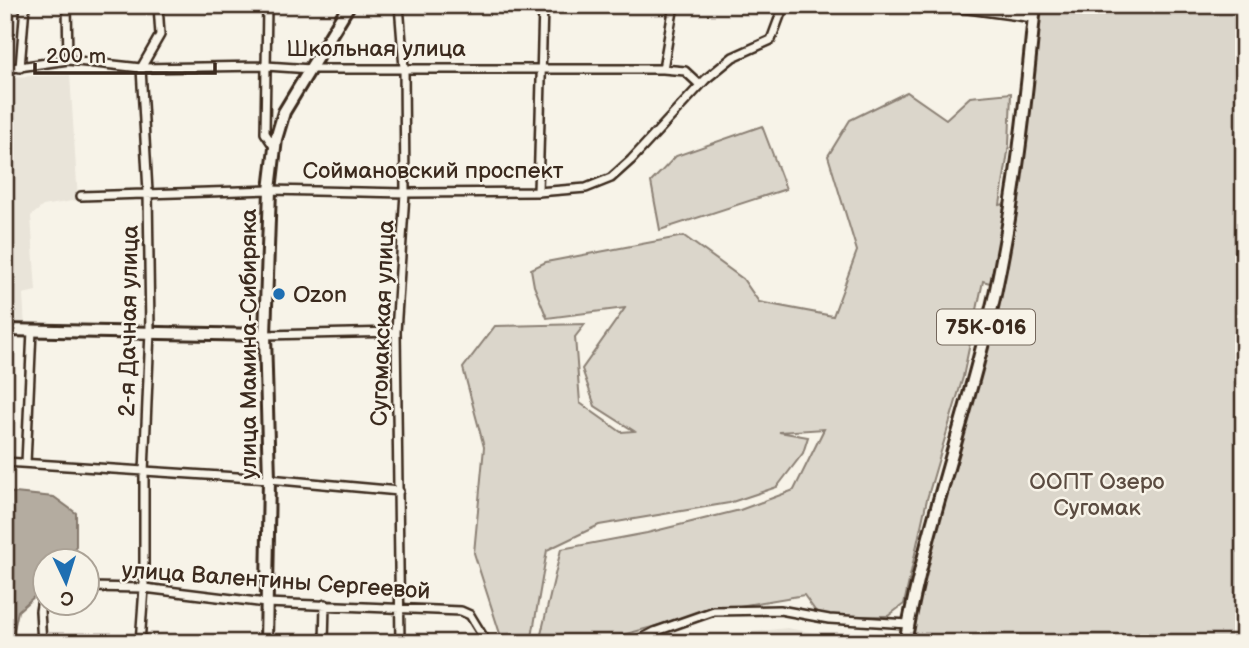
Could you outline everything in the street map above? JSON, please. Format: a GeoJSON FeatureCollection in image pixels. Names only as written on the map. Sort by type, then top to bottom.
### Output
{"type":"FeatureCollection","features":[{"type":"Feature","properties":{"kind":"main road"},"geometry":{"type":"LineString","coordinates":[[275,148],[284,112],[349,5]]}},
{"type":"Feature","properties":{"kind":"main road","name":"75К-016"},"geometry":{"type":"LineString","coordinates":[[905,643],[937,505],[995,293],[1014,173],[1035,5]]}},
{"type":"Feature","properties":{"kind":"main road","name":"улица Мамина-Сибиряка"},"geometry":{"type":"LineString","coordinates":[[266,643],[269,479],[265,335],[270,190],[275,148]]}},
{"type":"Feature","properties":{"kind":"main road"},"geometry":{"type":"LineString","coordinates":[[5,330],[265,335]]}},
{"type":"Feature","properties":{"kind":"street"},"geometry":{"type":"LineString","coordinates":[[20,68],[25,5]]}},
{"type":"Feature","properties":{"kind":"street"},"geometry":{"type":"LineString","coordinates":[[67,5],[68,60]]}},
{"type":"Feature","properties":{"kind":"street"},"geometry":{"type":"LineString","coordinates":[[141,68],[160,35],[158,5]]}},
{"type":"Feature","properties":{"kind":"street","name":"улица Мамина-Сибиряка"},"geometry":{"type":"LineString","coordinates":[[267,5],[265,133],[275,148]]}},
{"type":"Feature","properties":{"kind":"street","name":"Сугомакская улица"},"geometry":{"type":"LineString","coordinates":[[399,5],[404,68],[405,193],[396,332],[400,643]]}},
{"type":"Feature","properties":{"kind":"street"},"geometry":{"type":"LineString","coordinates":[[538,192],[543,5]]}},
{"type":"Feature","properties":{"kind":"street"},"geometry":{"type":"LineString","coordinates":[[663,69],[674,5]]}},
{"type":"Feature","properties":{"kind":"street","name":"Соймановский проспект"},"geometry":{"type":"LineString","coordinates":[[81,196],[270,190],[538,192],[586,188],[611,178],[701,85],[733,57],[771,40],[784,5]]}},
{"type":"Feature","properties":{"kind":"street"},"geometry":{"type":"LineString","coordinates":[[939,5],[1033,18]]}},
{"type":"Feature","properties":{"kind":"street","name":"Школьная улица"},"geometry":{"type":"LineString","coordinates":[[5,69],[68,60],[141,68],[266,66],[311,69],[663,69],[685,71],[701,85]]}},
{"type":"Feature","properties":{"kind":"street","name":"2-я Дачная улица"},"geometry":{"type":"LineString","coordinates":[[140,643],[144,588],[144,472],[150,331],[148,192],[141,68]]}},
{"type":"Feature","properties":{"kind":"street"},"geometry":{"type":"LineString","coordinates":[[26,463],[32,330]]}},
{"type":"Feature","properties":{"kind":"street"},"geometry":{"type":"LineString","coordinates":[[265,335],[396,332]]}},
{"type":"Feature","properties":{"kind":"street"},"geometry":{"type":"LineString","coordinates":[[5,462],[269,479],[398,491]]}},
{"type":"Feature","properties":{"kind":"street","name":"улица Валентины Сергеевой"},"geometry":{"type":"LineString","coordinates":[[102,587],[144,588],[266,603],[461,611],[470,615],[487,643]]}},
{"type":"Feature","properties":{"kind":"street"},"geometry":{"type":"LineString","coordinates":[[324,643],[325,604]]}},
{"type":"Feature","properties":{"kind":"street"},"geometry":{"type":"LineString","coordinates":[[633,643],[654,632],[714,611],[780,610],[842,621],[908,624]]}},
{"type":"Feature","properties":{"kind":"street"},"geometry":{"type":"LineString","coordinates":[[40,616],[42,643]]}},
{"type":"Feature","properties":{"kind":"shaded area"},"geometry":{"type":"Polygon","coordinates":[[[70,75],[78,200],[43,206],[31,216],[36,291],[23,294],[25,328],[5,328],[5,77],[70,75]]]}},
{"type":"Feature","properties":{"kind":"shaded area"},"geometry":{"type":"Polygon","coordinates":[[[5,492],[54,497],[76,513],[76,546],[32,546],[32,599],[18,611],[11,643],[5,643],[5,492]]]}},
{"type":"Feature","properties":{"kind":"shaded area"},"geometry":{"type":"Polygon","coordinates":[[[787,628],[825,635],[822,643],[654,643],[787,628]]]}},
{"type":"Feature","properties":{"kind":"green space","name":"ООПТ Озеро Сугомак"},"geometry":{"type":"Polygon","coordinates":[[[1040,5],[1244,5],[1244,643],[909,643],[929,555],[999,292],[1000,286],[983,281],[963,377],[927,499],[904,604],[888,616],[819,616],[804,595],[716,610],[615,637],[570,643],[539,643],[561,549],[647,533],[740,510],[794,490],[824,429],[779,432],[808,437],[803,453],[777,487],[729,503],[599,525],[547,550],[531,643],[503,643],[474,553],[484,447],[463,368],[495,326],[585,324],[575,337],[580,403],[621,432],[634,431],[595,406],[582,369],[625,308],[547,318],[534,286],[531,269],[546,262],[684,236],[743,279],[759,302],[833,316],[857,251],[828,156],[850,120],[907,92],[946,119],[970,97],[1011,93],[1009,145],[1000,205],[1014,202],[1040,5]]]}},
{"type":"Feature","properties":{"kind":"green space"},"geometry":{"type":"Polygon","coordinates":[[[762,126],[786,189],[660,230],[651,182],[676,156],[762,126]]]}},
{"type":"Feature","properties":{"kind":"place","name":"Ozon"},"geometry":{"type":"Point","coordinates":[279,294]}}]}
